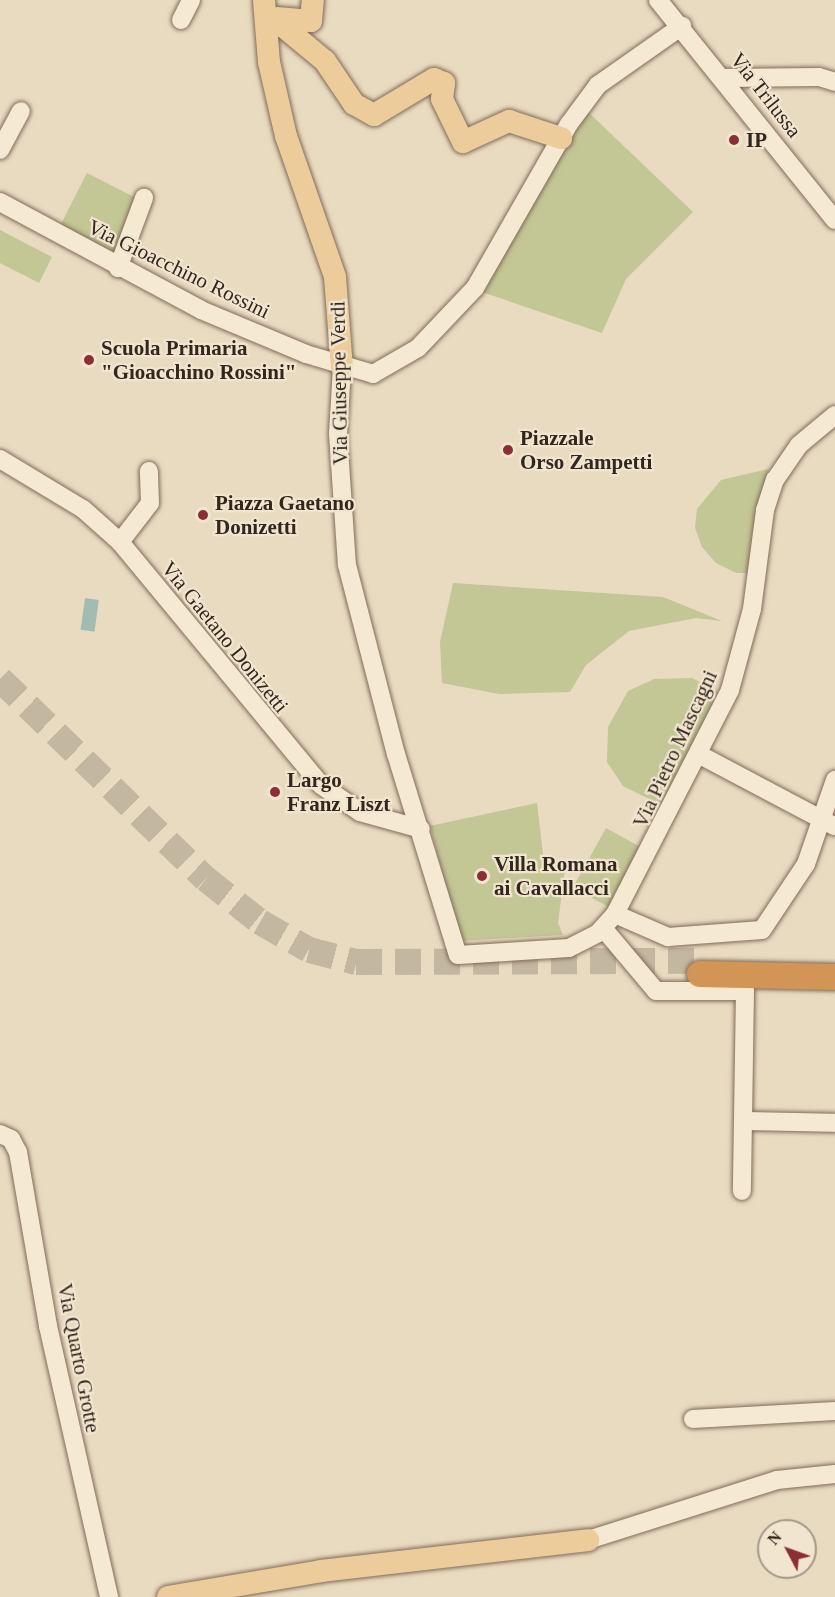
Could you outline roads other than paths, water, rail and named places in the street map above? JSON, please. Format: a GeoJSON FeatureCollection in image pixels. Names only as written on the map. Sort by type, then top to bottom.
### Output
{"type":"FeatureCollection","features":[{"type":"Feature","properties":{"kind":"highway"},"geometry":{"type":"LineString","coordinates":[[835,963],[700,968],[835,977]]}},
{"type":"Feature","properties":{"kind":"main road"},"geometry":{"type":"LineString","coordinates":[[270,11],[311,21],[313,0]]}},
{"type":"Feature","properties":{"kind":"main road"},"geometry":{"type":"LineString","coordinates":[[270,11],[325,61],[354,104],[374,115],[434,79],[444,82],[442,99],[463,142],[509,121],[561,138]]}},
{"type":"Feature","properties":{"kind":"main road","name":"Via Giuseppe Verdi"},"geometry":{"type":"LineString","coordinates":[[270,11],[286,136],[335,277],[342,367]]}},
{"type":"Feature","properties":{"kind":"main road"},"geometry":{"type":"LineString","coordinates":[[168,1597],[372,1566],[588,1540]]}},
{"type":"Feature","properties":{"kind":"street"},"geometry":{"type":"LineString","coordinates":[[181,20],[191,0]]}},
{"type":"Feature","properties":{"kind":"street","name":"Via Trilussa"},"geometry":{"type":"LineString","coordinates":[[658,0],[724,78],[835,220]]}},
{"type":"Feature","properties":{"kind":"street","name":"Via Gioacchino Rossini"},"geometry":{"type":"LineString","coordinates":[[0,202],[118,268],[201,310],[342,367],[366,374],[388,368],[446,322],[492,263],[561,138],[608,75],[682,26]]}},
{"type":"Feature","properties":{"kind":"street"},"geometry":{"type":"LineString","coordinates":[[724,78],[819,77],[835,82]]}},
{"type":"Feature","properties":{"kind":"street"},"geometry":{"type":"LineString","coordinates":[[0,150],[21,111]]}},
{"type":"Feature","properties":{"kind":"street"},"geometry":{"type":"LineString","coordinates":[[118,268],[144,198]]}},
{"type":"Feature","properties":{"kind":"street","name":"Via Giuseppe Verdi"},"geometry":{"type":"LineString","coordinates":[[342,367],[338,435],[347,565],[458,955]]}},
{"type":"Feature","properties":{"kind":"street","name":"Via Pietro Mascagni"},"geometry":{"type":"LineString","coordinates":[[458,955],[556,951],[582,944],[609,921],[700,755],[725,704],[746,636],[765,510],[775,480],[800,445],[835,415]]}},
{"type":"Feature","properties":{"kind":"street","name":"Via Gaetano Donizetti"},"geometry":{"type":"LineString","coordinates":[[0,459],[83,509],[120,542],[313,778],[360,812],[421,829]]}},
{"type":"Feature","properties":{"kind":"street"},"geometry":{"type":"LineString","coordinates":[[120,542],[151,501],[149,471]]}},
{"type":"Feature","properties":{"kind":"street"},"geometry":{"type":"LineString","coordinates":[[700,755],[830,824]]}},
{"type":"Feature","properties":{"kind":"street"},"geometry":{"type":"LineString","coordinates":[[609,921],[668,937],[758,932],[788,897],[830,824],[835,780]]}},
{"type":"Feature","properties":{"kind":"street"},"geometry":{"type":"LineString","coordinates":[[609,921],[656,991],[745,991],[742,1191]]}},
{"type":"Feature","properties":{"kind":"street"},"geometry":{"type":"LineString","coordinates":[[743,1121],[835,1123]]}},
{"type":"Feature","properties":{"kind":"street","name":"Via Quarto Grotte"},"geometry":{"type":"LineString","coordinates":[[0,1134],[11,1139],[18,1152],[48,1326],[109,1597]]}},
{"type":"Feature","properties":{"kind":"street"},"geometry":{"type":"LineString","coordinates":[[693,1419],[835,1411]]}},
{"type":"Feature","properties":{"kind":"street"},"geometry":{"type":"LineString","coordinates":[[588,1540],[777,1480],[835,1474]]}},
{"type":"Feature","properties":{"kind":"water"},"geometry":{"type":"Polygon","coordinates":[[[85,598],[99,600],[94,632],[81,630],[85,598]]]}},
{"type":"Feature","properties":{"kind":"tunnel"},"geometry":{"type":"LineString","coordinates":[[0,679],[206,879],[260,922],[309,950],[356,962],[700,961]]}},
{"type":"Feature","properties":{"kind":"place","name":"IP"},"geometry":{"type":"Point","coordinates":[734,140]}},
{"type":"Feature","properties":{"kind":"place","name":"Scuola Primaria \"Gioacchino Rossini\""},"geometry":{"type":"Point","coordinates":[89,360]}},
{"type":"Feature","properties":{"kind":"place","name":"Piazzale Orso Zampetti"},"geometry":{"type":"Point","coordinates":[508,450]}},
{"type":"Feature","properties":{"kind":"place","name":"Piazza Gaetano Donizetti"},"geometry":{"type":"Point","coordinates":[203,515]}},
{"type":"Feature","properties":{"kind":"place","name":"Largo Franz Liszt"},"geometry":{"type":"Point","coordinates":[275,792]}},
{"type":"Feature","properties":{"kind":"place","name":"Villa Romana ai Cavallacci"},"geometry":{"type":"Point","coordinates":[482,876]}}]}
